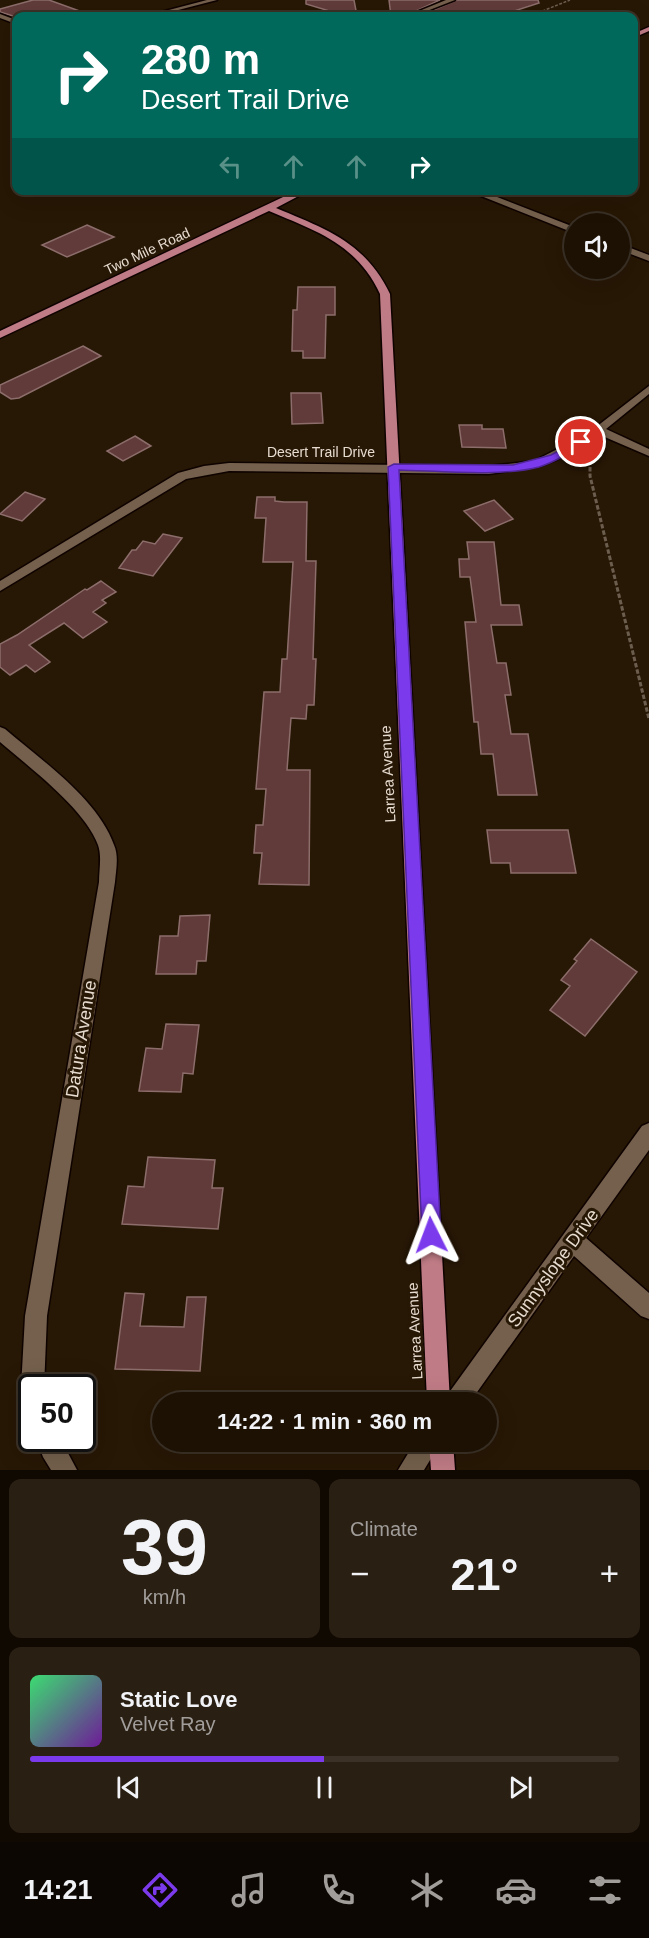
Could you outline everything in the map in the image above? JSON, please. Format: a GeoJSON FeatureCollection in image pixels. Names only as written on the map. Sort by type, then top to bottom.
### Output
{"type":"FeatureCollection","features":[{"type":"Feature","properties":{"kind":"main road","name":"Two Mile Road"},"geometry":{"type":"LineString","coordinates":[[0,335],[296,195]]}},
{"type":"Feature","properties":{"kind":"main road","name":"Larrea Avenue"},"geometry":{"type":"LineString","coordinates":[[269,208],[322,230],[350,246],[364,258],[379,277],[385,294],[440,1392]]}},
{"type":"Feature","properties":{"kind":"main road"},"geometry":{"type":"LineString","coordinates":[[441,1452],[442,1470]]}},
{"type":"Feature","properties":{"kind":"street"},"geometry":{"type":"LineString","coordinates":[[164,12],[214,0]]}},
{"type":"Feature","properties":{"kind":"street"},"geometry":{"type":"LineString","coordinates":[[420,12],[452,0]]}},
{"type":"Feature","properties":{"kind":"street"},"geometry":{"type":"LineString","coordinates":[[483,195],[564,226]]}},
{"type":"Feature","properties":{"kind":"street"},"geometry":{"type":"LineString","coordinates":[[630,251],[649,258]]}},
{"type":"Feature","properties":{"kind":"street","name":"Desert Trail Drive"},"geometry":{"type":"LineString","coordinates":[[0,587],[182,476],[204,470],[230,467],[513,468],[536,464],[554,458],[595,433],[649,389]]}},
{"type":"Feature","properties":{"kind":"street"},"geometry":{"type":"LineString","coordinates":[[595,433],[649,453]]}},
{"type":"Feature","properties":{"kind":"street","name":"Datura Avenue"},"geometry":{"type":"LineString","coordinates":[[0,733],[72,798],[92,822],[106,846],[107,882],[36,1316],[33,1374]]}},
{"type":"Feature","properties":{"kind":"street","name":"Sunnyslope Drive"},"geometry":{"type":"LineString","coordinates":[[463,1392],[649,1133]]}},
{"type":"Feature","properties":{"kind":"street"},"geometry":{"type":"LineString","coordinates":[[573,1241],[649,1308]]}},
{"type":"Feature","properties":{"kind":"street"},"geometry":{"type":"LineString","coordinates":[[53,1452],[65,1470]]}},
{"type":"Feature","properties":{"kind":"street"},"geometry":{"type":"LineString","coordinates":[[410,1470],[422,1452]]}},
{"type":"Feature","properties":{"kind":"path"},"geometry":{"type":"LineString","coordinates":[[540,12],[570,0]]}},
{"type":"Feature","properties":{"kind":"path"},"geometry":{"type":"LineString","coordinates":[[595,433],[590,477],[649,719]]}},
{"type":"Feature","properties":{"kind":"building"},"geometry":{"type":"Polygon","coordinates":[[[33,0],[49,0],[82,12],[12,12],[12,16],[0,12],[0,9],[33,0]]]}},
{"type":"Feature","properties":{"kind":"building"},"geometry":{"type":"Polygon","coordinates":[[[306,0],[354,0],[356,12],[333,12],[306,4],[306,0]]]}},
{"type":"Feature","properties":{"kind":"building"},"geometry":{"type":"Polygon","coordinates":[[[389,0],[440,0],[414,12],[390,12],[389,0]]]}},
{"type":"Feature","properties":{"kind":"building"},"geometry":{"type":"Polygon","coordinates":[[[457,0],[538,0],[539,3],[511,12],[428,12],[457,0]]]}},
{"type":"Feature","properties":{"kind":"building"},"geometry":{"type":"Polygon","coordinates":[[[87,225],[114,237],[67,257],[42,245],[87,225]]]}},
{"type":"Feature","properties":{"kind":"building"},"geometry":{"type":"Polygon","coordinates":[[[298,287],[335,287],[335,315],[326,315],[325,358],[303,358],[303,351],[292,351],[293,310],[297,310],[298,287]]]}},
{"type":"Feature","properties":{"kind":"building"},"geometry":{"type":"Polygon","coordinates":[[[83,346],[101,356],[19,398],[11,399],[0,392],[0,385],[83,346]]]}},
{"type":"Feature","properties":{"kind":"building"},"geometry":{"type":"Polygon","coordinates":[[[291,393],[321,393],[323,423],[292,424],[291,393]]]}},
{"type":"Feature","properties":{"kind":"building"},"geometry":{"type":"Polygon","coordinates":[[[459,425],[482,425],[482,429],[503,429],[506,448],[462,447],[459,425]]]}},
{"type":"Feature","properties":{"kind":"building"},"geometry":{"type":"Polygon","coordinates":[[[135,436],[151,446],[123,461],[107,451],[135,436]]]}},
{"type":"Feature","properties":{"kind":"building"},"geometry":{"type":"Polygon","coordinates":[[[25,492],[45,499],[22,521],[0,514],[25,492]]]}},
{"type":"Feature","properties":{"kind":"building"},"geometry":{"type":"Polygon","coordinates":[[[257,497],[275,497],[275,501],[284,502],[307,502],[306,561],[316,561],[314,705],[307,705],[306,719],[291,718],[287,770],[310,770],[309,885],[259,884],[262,853],[254,853],[256,825],[263,825],[266,789],[256,789],[264,692],[280,692],[282,659],[287,659],[293,562],[263,562],[266,518],[255,518],[257,497]]]}},
{"type":"Feature","properties":{"kind":"building"},"geometry":{"type":"Polygon","coordinates":[[[494,500],[513,519],[485,531],[464,511],[494,500]]]}},
{"type":"Feature","properties":{"kind":"building"},"geometry":{"type":"Polygon","coordinates":[[[163,534],[182,538],[153,576],[119,568],[132,550],[136,550],[143,541],[155,544],[163,534]]]}},
{"type":"Feature","properties":{"kind":"building"},"geometry":{"type":"Polygon","coordinates":[[[467,542],[494,542],[501,605],[519,605],[522,625],[491,625],[497,663],[506,663],[511,695],[505,695],[511,734],[528,734],[537,795],[498,795],[493,754],[481,754],[478,722],[474,722],[465,622],[476,622],[470,577],[460,577],[459,559],[469,559],[467,542]]]}},
{"type":"Feature","properties":{"kind":"building"},"geometry":{"type":"Polygon","coordinates":[[[101,581],[116,592],[102,600],[106,603],[93,612],[107,622],[83,638],[64,623],[29,645],[50,662],[35,672],[26,665],[10,675],[0,667],[0,644],[101,581]]]}},
{"type":"Feature","properties":{"kind":"building"},"geometry":{"type":"Polygon","coordinates":[[[487,830],[568,830],[576,873],[511,873],[510,863],[491,863],[487,830]]]}},
{"type":"Feature","properties":{"kind":"building"},"geometry":{"type":"Polygon","coordinates":[[[210,915],[206,961],[197,961],[196,974],[156,974],[160,936],[178,936],[180,916],[210,915]]]}},
{"type":"Feature","properties":{"kind":"building"},"geometry":{"type":"Polygon","coordinates":[[[591,939],[637,972],[585,1036],[550,1010],[570,986],[561,980],[577,961],[574,959],[591,939]]]}},
{"type":"Feature","properties":{"kind":"building"},"geometry":{"type":"Polygon","coordinates":[[[166,1024],[199,1025],[193,1074],[183,1073],[181,1092],[139,1091],[146,1048],[162,1049],[166,1024]]]}},
{"type":"Feature","properties":{"kind":"building"},"geometry":{"type":"Polygon","coordinates":[[[148,1157],[215,1160],[212,1188],[223,1188],[218,1229],[122,1224],[128,1186],[144,1187],[148,1157]]]}},
{"type":"Feature","properties":{"kind":"building"},"geometry":{"type":"Polygon","coordinates":[[[125,1293],[144,1294],[140,1326],[184,1327],[187,1297],[206,1297],[200,1371],[115,1369],[125,1293]]]}},
{"type":"Feature","properties":{"kind":"route"},"geometry":{"type":"LineString","coordinates":[[431,1235],[394,467],[489,470],[513,468],[554,458],[581,442]]}}]}
